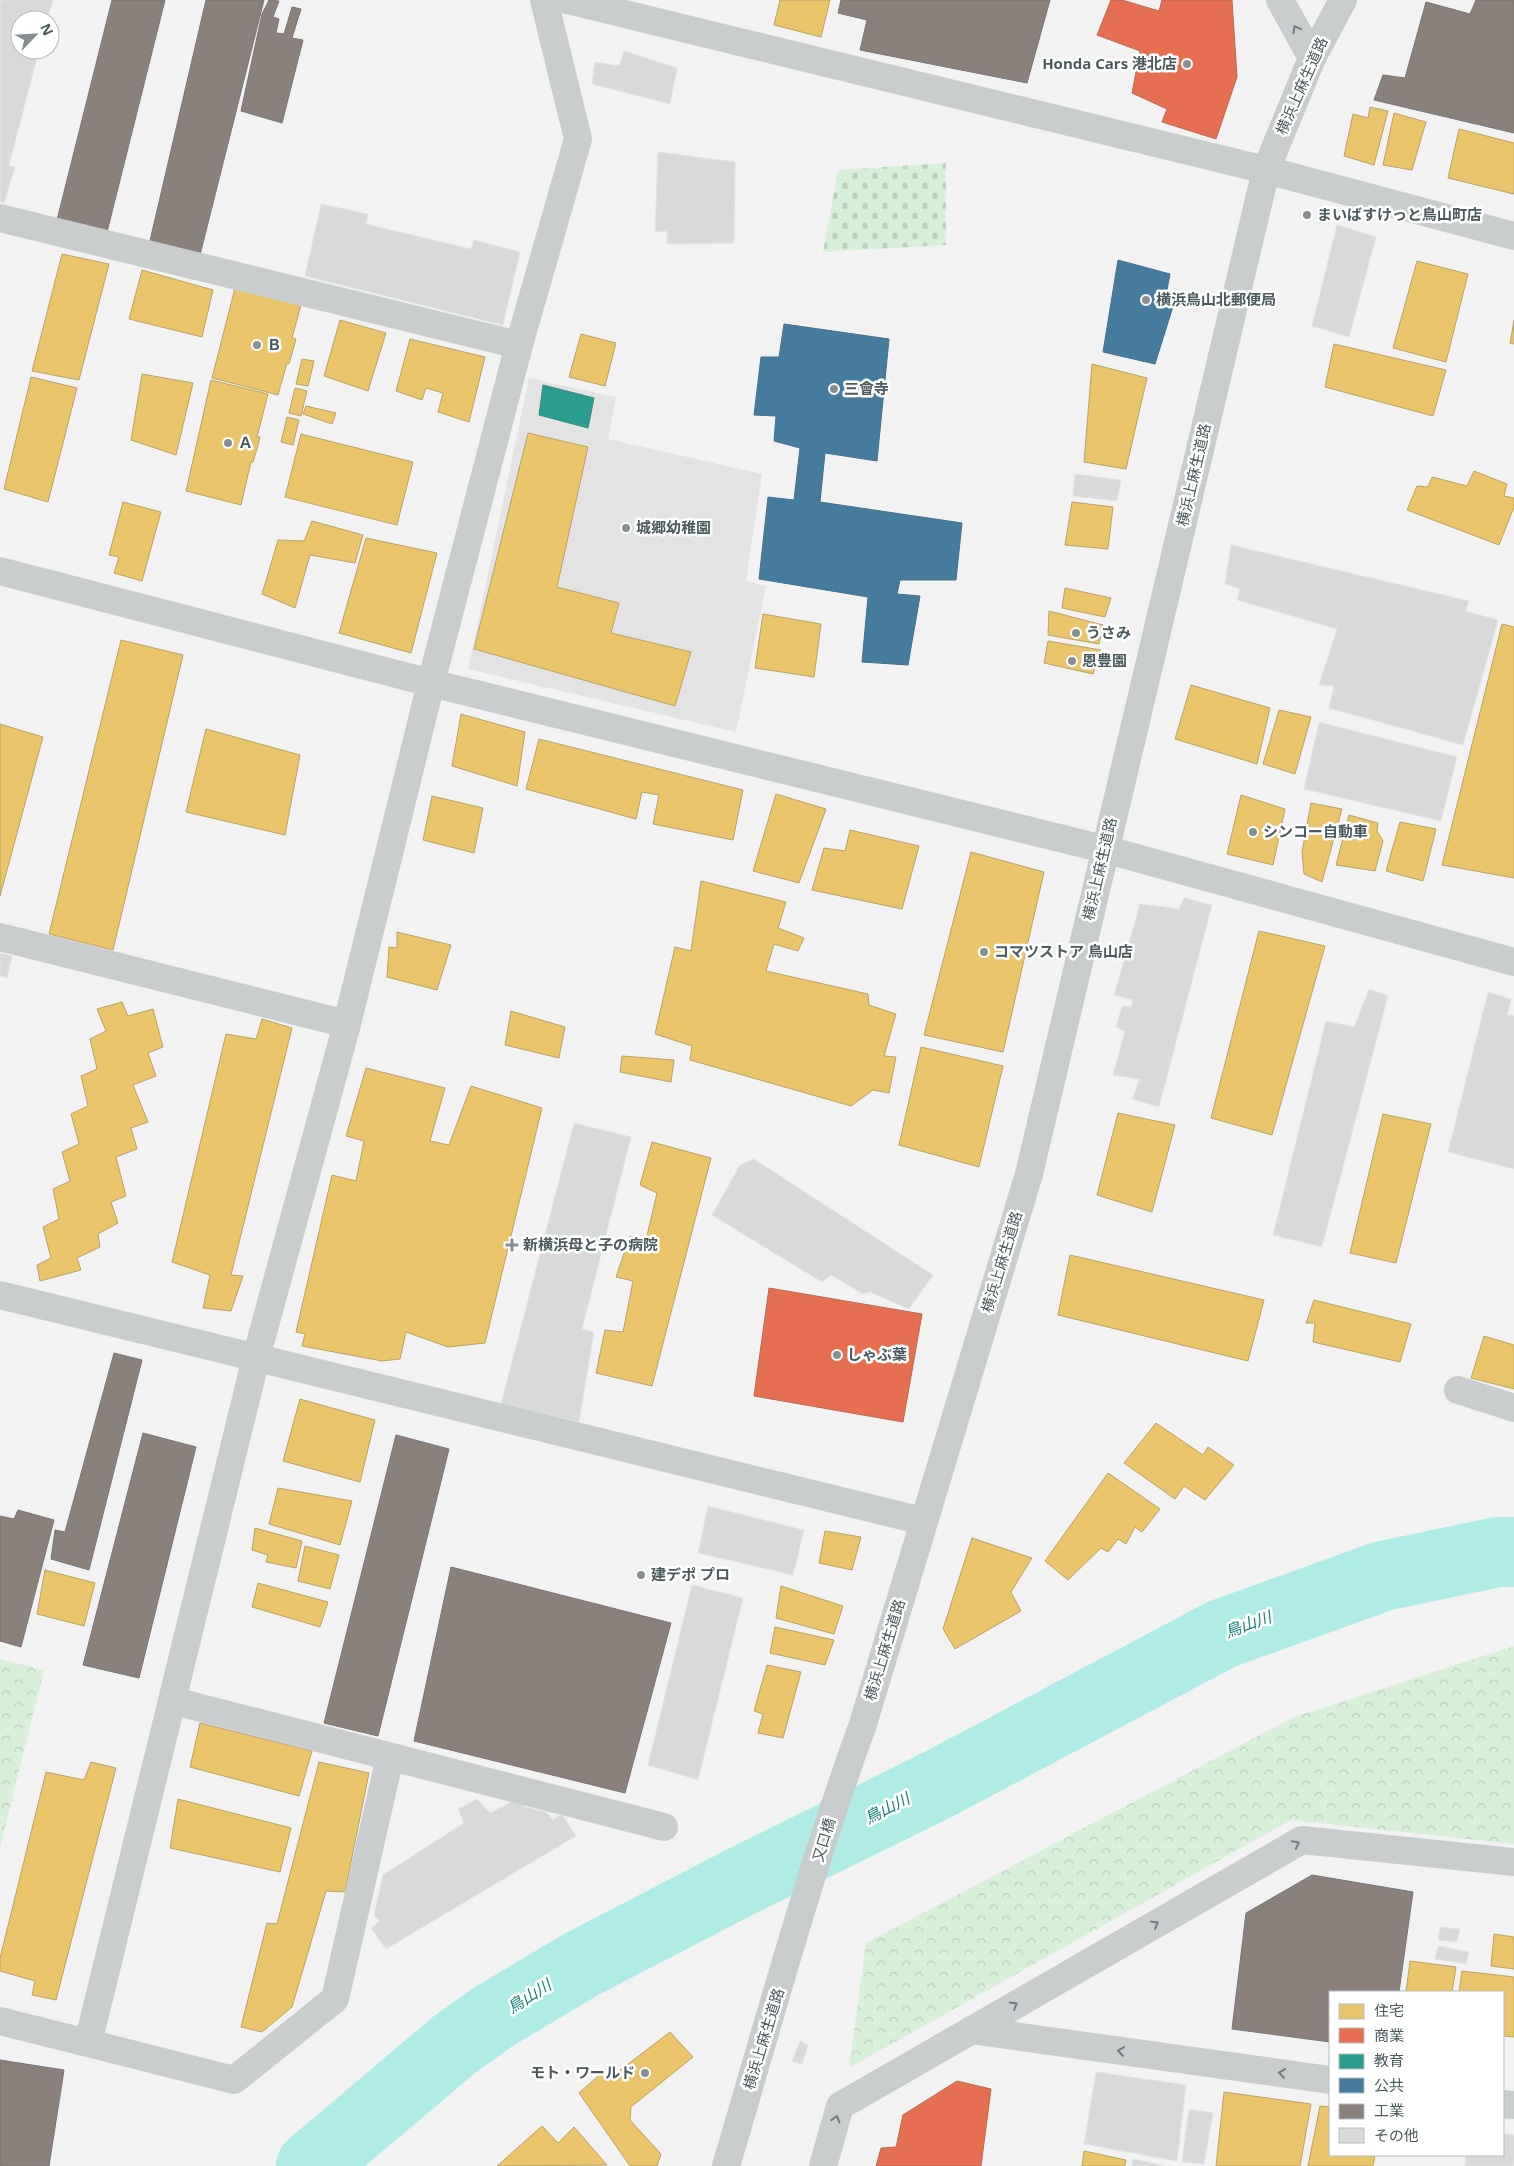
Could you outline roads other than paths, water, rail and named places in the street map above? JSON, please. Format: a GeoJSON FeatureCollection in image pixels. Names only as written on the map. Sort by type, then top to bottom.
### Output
{"type":"FeatureCollection","features":[{"type":"Feature","properties":{"kind":"main road","name":"横浜上麻生道路"},"geometry":{"type":"LineString","coordinates":[[846,1769],[866,1714],[1029,1174],[1266,170],[1312,58],[1343,0]]}},
{"type":"Feature","properties":{"kind":"main road","name":"又口橋"},"geometry":{"type":"LineString","coordinates":[[802,1911],[846,1769]]}},
{"type":"Feature","properties":{"kind":"main road","name":"横浜上麻生道路"},"geometry":{"type":"LineString","coordinates":[[726,2166],[802,1911]]}},
{"type":"Feature","properties":{"kind":"street"},"geometry":{"type":"LineString","coordinates":[[88,2043],[174,1701],[256,1358],[347,1024],[431,683],[519,345],[578,139],[544,0]]}},
{"type":"Feature","properties":{"kind":"street"},"geometry":{"type":"LineString","coordinates":[[567,0],[1266,170],[1514,236]]}},
{"type":"Feature","properties":{"kind":"street"},"geometry":{"type":"LineString","coordinates":[[1280,0],[1312,58]]}},
{"type":"Feature","properties":{"kind":"street"},"geometry":{"type":"LineString","coordinates":[[0,218],[519,345]]}},
{"type":"Feature","properties":{"kind":"street"},"geometry":{"type":"LineString","coordinates":[[0,571],[431,683],[1104,850],[1514,962]]}},
{"type":"Feature","properties":{"kind":"street"},"geometry":{"type":"LineString","coordinates":[[0,937],[347,1024]]}},
{"type":"Feature","properties":{"kind":"street"},"geometry":{"type":"LineString","coordinates":[[0,1295],[923,1522]]}},
{"type":"Feature","properties":{"kind":"street"},"geometry":{"type":"LineString","coordinates":[[1458,1390],[1514,1408]]}},
{"type":"Feature","properties":{"kind":"street"},"geometry":{"type":"LineString","coordinates":[[174,1701],[664,1827]]}},
{"type":"Feature","properties":{"kind":"street"},"geometry":{"type":"LineString","coordinates":[[0,2021],[234,2080],[335,1999],[390,1757]]}},
{"type":"Feature","properties":{"kind":"street"},"geometry":{"type":"LineString","coordinates":[[823,2166],[840,2106],[1302,1840],[1514,1862]]}},
{"type":"Feature","properties":{"kind":"street"},"geometry":{"type":"LineString","coordinates":[[971,2030],[1329,2080]]}},
{"type":"Feature","properties":{"kind":"waterway","name":"鳥山川"},"geometry":{"type":"LineString","coordinates":[[311,2166],[454,2045],[493,2017],[582,1964],[744,1880],[937,1785],[1222,1634],[1383,1576],[1498,1552],[1514,1552]]}},
{"type":"Feature","properties":{"kind":"place","name":"Honda Cars 港北店"},"geometry":{"type":"Point","coordinates":[1187,64]}},
{"type":"Feature","properties":{"kind":"place","name":"まいばすけっと鳥山町店"},"geometry":{"type":"Point","coordinates":[1307,215]}},
{"type":"Feature","properties":{"kind":"place","name":"横浜鳥山北郵便局"},"geometry":{"type":"Point","coordinates":[1146,300]}},
{"type":"Feature","properties":{"kind":"place","name":"Ｂ"},"geometry":{"type":"Point","coordinates":[257,345]}},
{"type":"Feature","properties":{"kind":"place","name":"三會寺"},"geometry":{"type":"Point","coordinates":[834,389]}},
{"type":"Feature","properties":{"kind":"place","name":"Ａ"},"geometry":{"type":"Point","coordinates":[228,443]}},
{"type":"Feature","properties":{"kind":"place","name":"城郷幼稚園"},"geometry":{"type":"Point","coordinates":[626,528]}},
{"type":"Feature","properties":{"kind":"place","name":"うさみ"},"geometry":{"type":"Point","coordinates":[1076,633]}},
{"type":"Feature","properties":{"kind":"place","name":"恩豊園"},"geometry":{"type":"Point","coordinates":[1072,661]}},
{"type":"Feature","properties":{"kind":"place","name":"シンコー自動車"},"geometry":{"type":"Point","coordinates":[1253,832]}},
{"type":"Feature","properties":{"kind":"place","name":"コマツストア 鳥山店"},"geometry":{"type":"Point","coordinates":[984,952]}},
{"type":"Feature","properties":{"kind":"place","name":"新横浜母と子の病院"},"geometry":{"type":"Point","coordinates":[512,1245]}},
{"type":"Feature","properties":{"kind":"place","name":"しゃぶ葉"},"geometry":{"type":"Point","coordinates":[837,1355]}},
{"type":"Feature","properties":{"kind":"place","name":"建デポ プロ"},"geometry":{"type":"Point","coordinates":[641,1575]}},
{"type":"Feature","properties":{"kind":"place","name":"モト・ワールド"},"geometry":{"type":"Point","coordinates":[645,2073]}}]}
